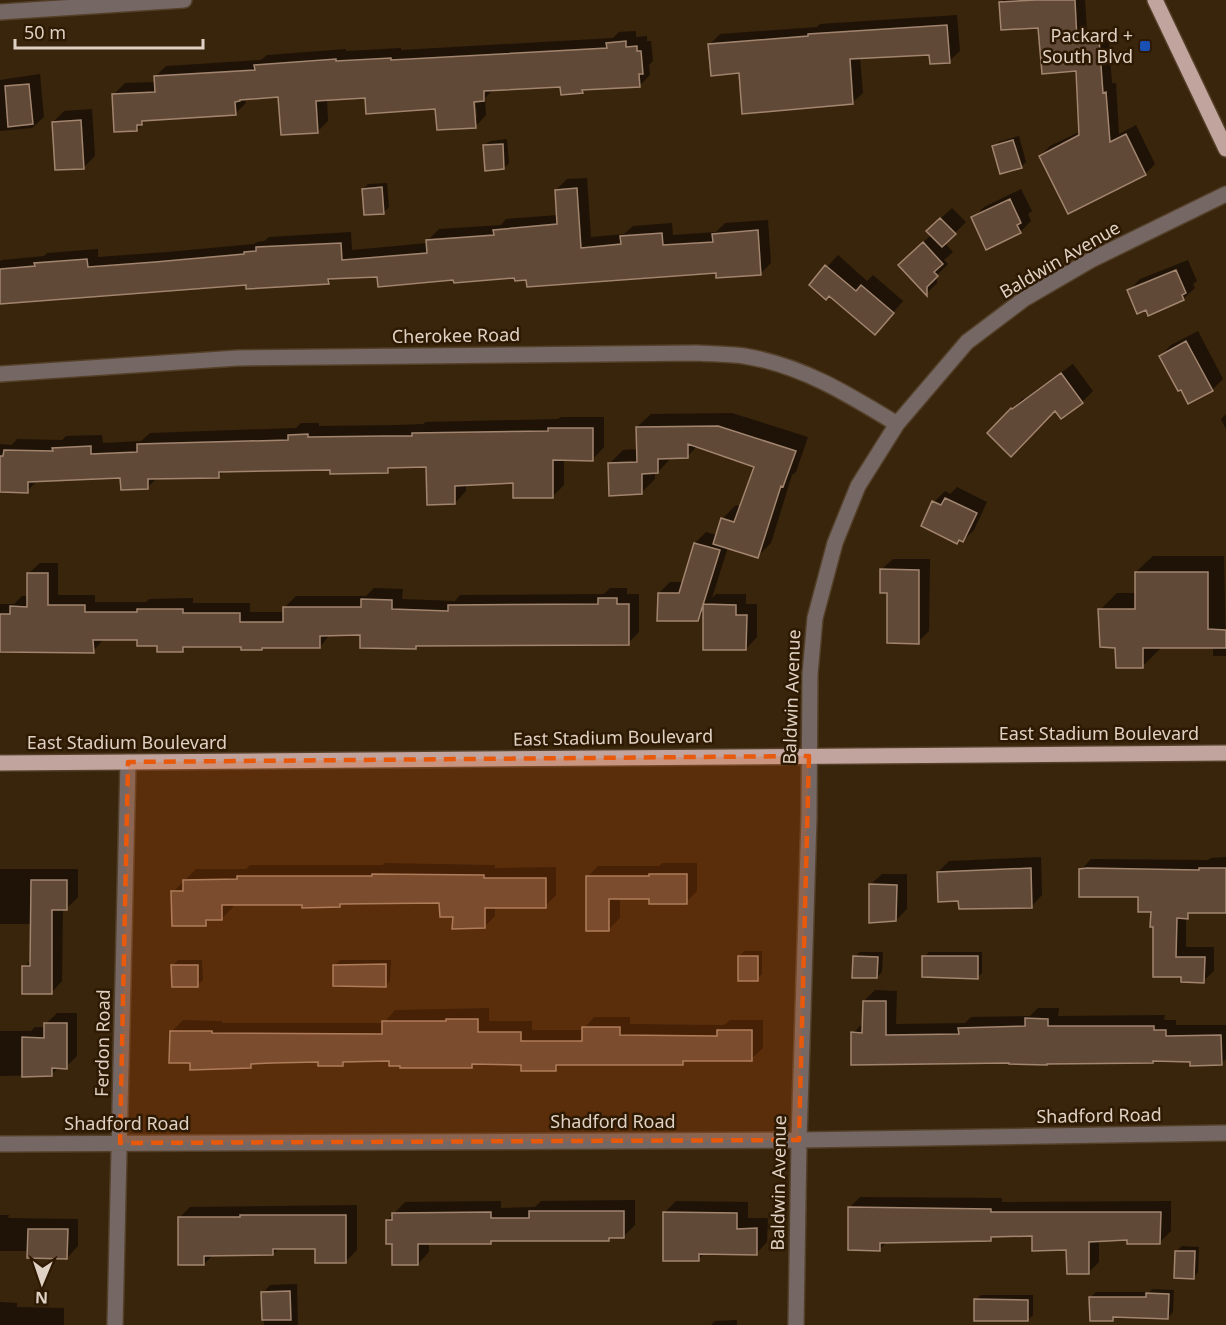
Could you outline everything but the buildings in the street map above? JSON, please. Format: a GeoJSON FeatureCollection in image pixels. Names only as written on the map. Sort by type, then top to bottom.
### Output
{"type":"FeatureCollection","features":[{"type":"Feature","properties":{"kind":"main road"},"geometry":{"type":"LineString","coordinates":[[1160,1],[1226,149]]}},
{"type":"Feature","properties":{"kind":"main road","name":"East Stadium Boulevard"},"geometry":{"type":"LineString","coordinates":[[0,763],[1226,753]]}},
{"type":"Feature","properties":{"kind":"street"},"geometry":{"type":"LineString","coordinates":[[0,12],[184,0]]}},
{"type":"Feature","properties":{"kind":"street","name":"Baldwin Avenue"},"geometry":{"type":"LineString","coordinates":[[796,1325],[799,1140],[809,830],[810,675],[815,618],[835,543],[858,486],[897,424],[967,342],[1024,299],[1091,260],[1226,194]]}},
{"type":"Feature","properties":{"kind":"street","name":"Cherokee Road"},"geometry":{"type":"LineString","coordinates":[[0,374],[238,358],[697,353],[744,356],[793,369],[833,386],[897,424]]}},
{"type":"Feature","properties":{"kind":"street","name":"Ferdon Road"},"geometry":{"type":"LineString","coordinates":[[115,1325],[128,762]]}},
{"type":"Feature","properties":{"kind":"street","name":"Shadford Road"},"geometry":{"type":"LineString","coordinates":[[0,1144],[799,1140],[1226,1133]]}},
{"type":"Feature","properties":{"kind":"highlighted area"},"geometry":{"type":"Polygon","coordinates":[[[809,756],[799,1140],[120,1143],[128,762],[809,756]]]}},
{"type":"Feature","properties":{"kind":"place","name":"Packard + South Blvd"},"geometry":{"type":"Point","coordinates":[1145,46]}}]}
